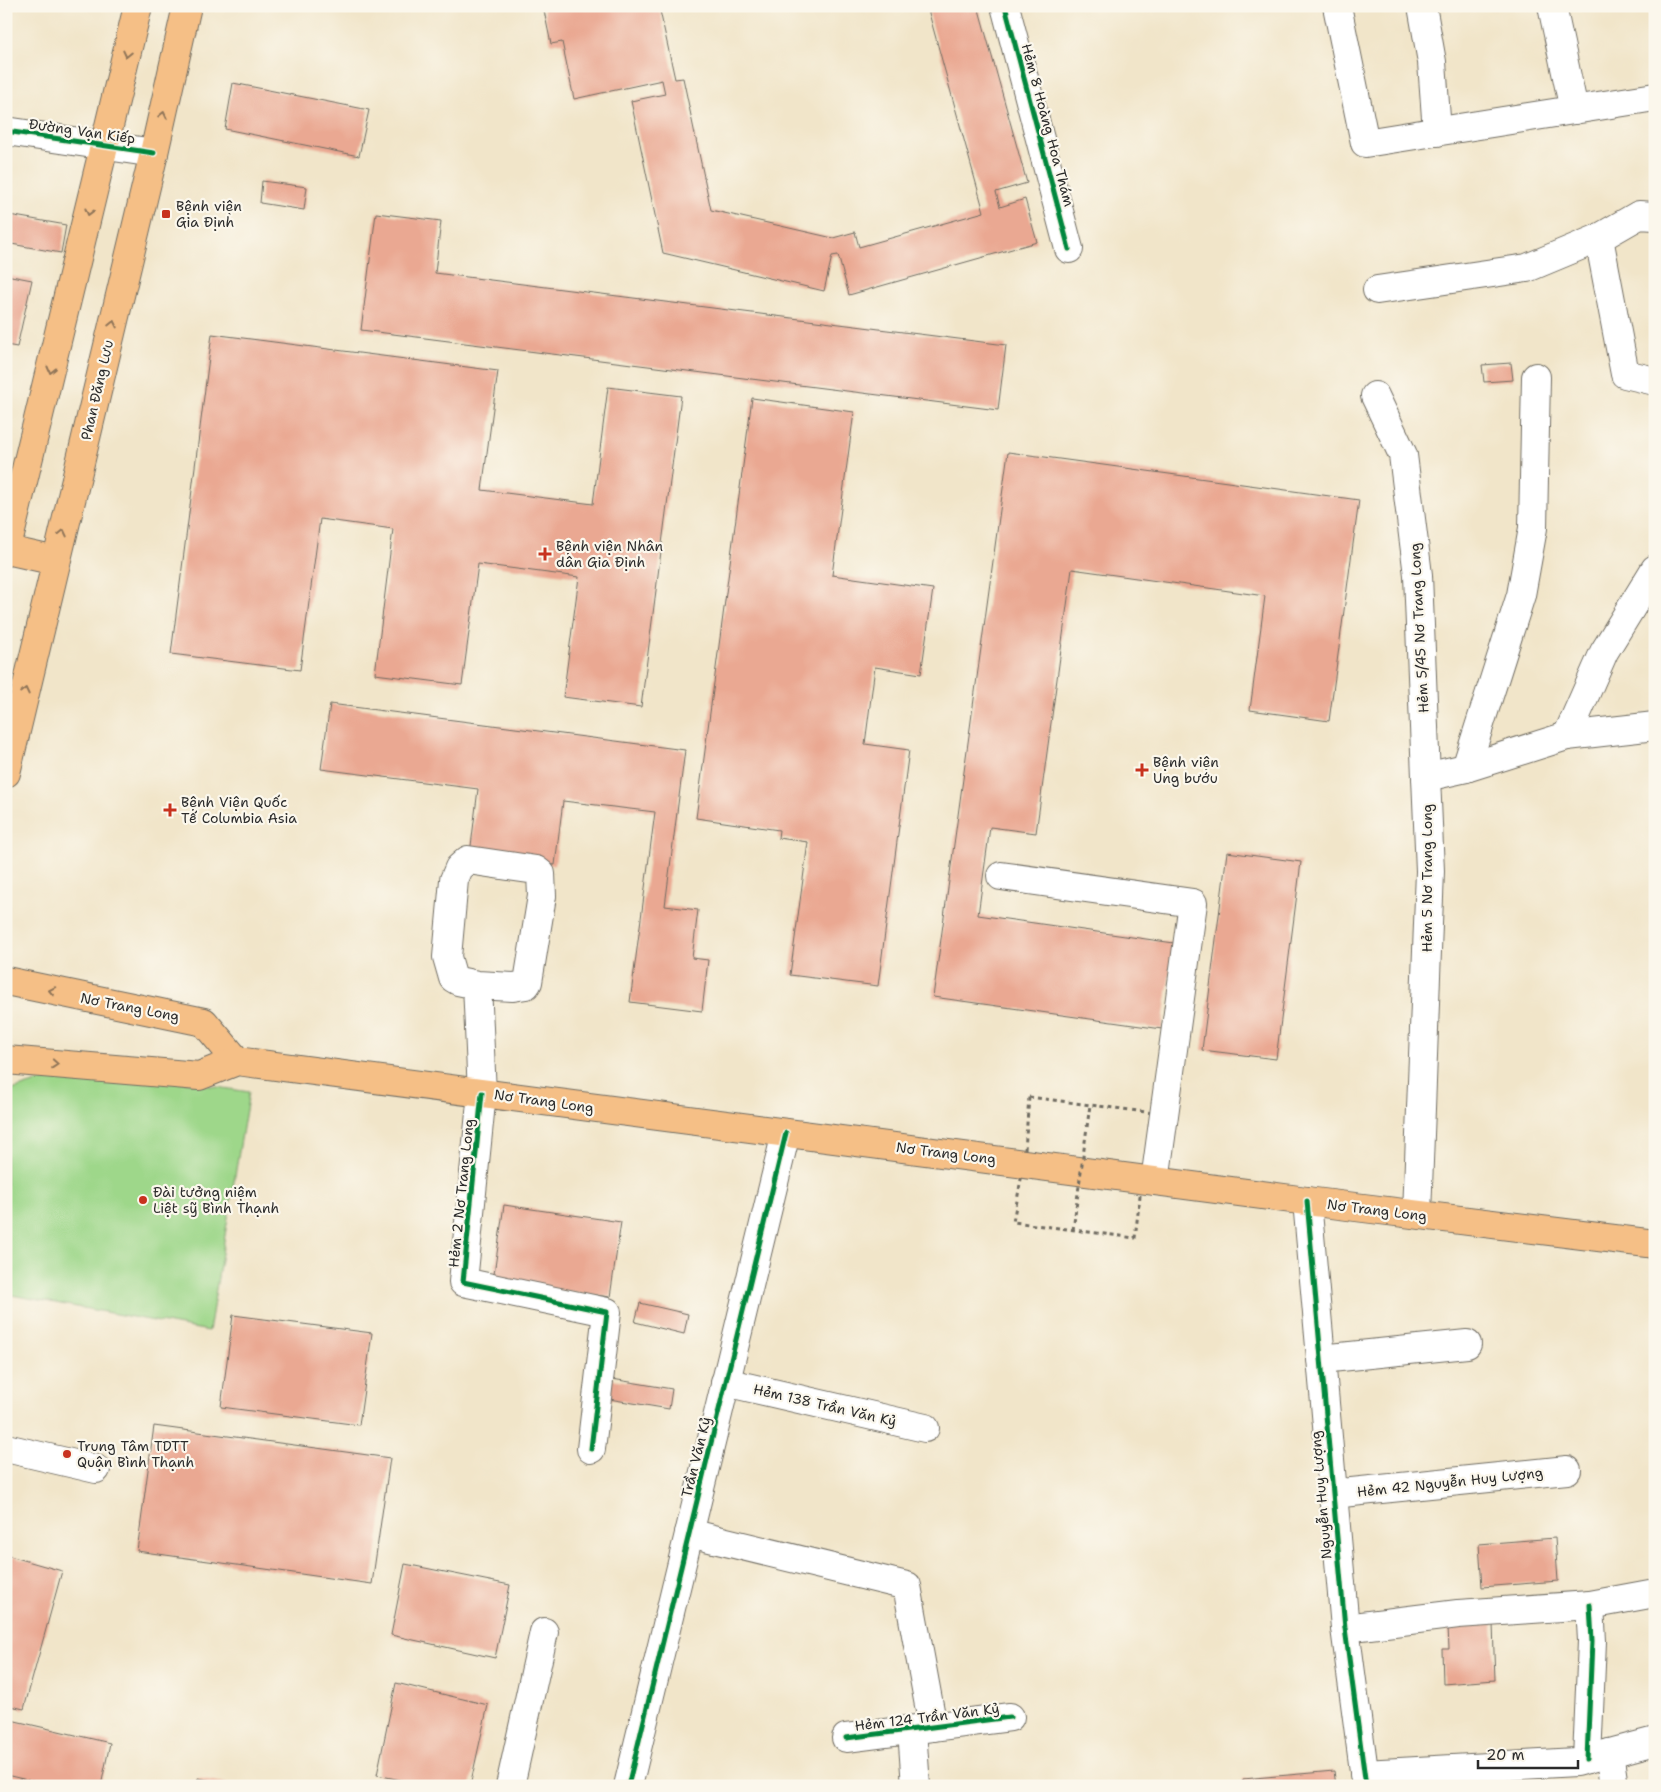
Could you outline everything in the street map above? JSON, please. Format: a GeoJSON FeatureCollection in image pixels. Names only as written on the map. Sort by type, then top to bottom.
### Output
{"type":"FeatureCollection","features":[{"type":"Feature","properties":{"kind":"main road"},"geometry":{"type":"LineString","coordinates":[[56,561],[7,551],[138,6]]}},
{"type":"Feature","properties":{"kind":"main road","name":"Phan Đăng Lưu"},"geometry":{"type":"LineString","coordinates":[[6,773],[154,153],[187,6]]}},
{"type":"Feature","properties":{"kind":"main road","name":"Nơ Trang Long"},"geometry":{"type":"LineString","coordinates":[[6,982],[204,1022],[237,1061]]}},
{"type":"Feature","properties":{"kind":"main road","name":"Nơ Trang Long"},"geometry":{"type":"LineString","coordinates":[[6,1060],[199,1076],[237,1061],[1307,1201],[1655,1244]]}},
{"type":"Feature","properties":{"kind":"street","name":"Hẻm 8 Hoàng Hoa Thám"},"geometry":{"type":"LineString","coordinates":[[1005,6],[1069,249]]}},
{"type":"Feature","properties":{"kind":"street"},"geometry":{"type":"LineString","coordinates":[[1337,6],[1365,143],[1655,98]]}},
{"type":"Feature","properties":{"kind":"street"},"geometry":{"type":"LineString","coordinates":[[1422,6],[1432,62],[1437,132]]}},
{"type":"Feature","properties":{"kind":"street"},"geometry":{"type":"LineString","coordinates":[[1552,6],[1574,110]]}},
{"type":"Feature","properties":{"kind":"street","name":"Đường Vạn Kiếp"},"geometry":{"type":"LineString","coordinates":[[6,131],[154,153]]}},
{"type":"Feature","properties":{"kind":"street"},"geometry":{"type":"LineString","coordinates":[[1378,290],[1527,268],[1599,238],[1639,215],[1655,216]]}},
{"type":"Feature","properties":{"kind":"street"},"geometry":{"type":"LineString","coordinates":[[1599,238],[1625,374],[1655,381]]}},
{"type":"Feature","properties":{"kind":"street"},"geometry":{"type":"LineString","coordinates":[[1466,768],[1523,586],[1533,528],[1536,377]]}},
{"type":"Feature","properties":{"kind":"street","name":"Hẻm 5/45 Nơ Trang Long"},"geometry":{"type":"LineString","coordinates":[[1375,396],[1403,455],[1418,575],[1426,777]]}},
{"type":"Feature","properties":{"kind":"street"},"geometry":{"type":"LineString","coordinates":[[1567,736],[1604,652],[1655,569]]}},
{"type":"Feature","properties":{"kind":"street"},"geometry":{"type":"LineString","coordinates":[[1426,777],[1466,768],[1567,736],[1655,726]]}},
{"type":"Feature","properties":{"kind":"street","name":"Hẻm 5 Nơ Trang Long"},"geometry":{"type":"LineString","coordinates":[[1417,1214],[1430,871],[1426,777]]}},
{"type":"Feature","properties":{"kind":"street"},"geometry":{"type":"LineString","coordinates":[[468,860],[536,870],[541,874],[542,896],[528,982],[526,985],[513,987],[478,985],[458,981],[453,978],[447,957],[454,880],[459,868],[468,860]]}},
{"type":"Feature","properties":{"kind":"street"},"geometry":{"type":"LineString","coordinates":[[1001,876],[1193,903],[1155,1181]]}},
{"type":"Feature","properties":{"kind":"street"},"geometry":{"type":"LineString","coordinates":[[478,985],[482,1092]]}},
{"type":"Feature","properties":{"kind":"street","name":"Hẻm 2 Nơ Trang Long"},"geometry":{"type":"LineString","coordinates":[[482,1092],[464,1282],[607,1312],[591,1449]]}},
{"type":"Feature","properties":{"kind":"street","name":"Trần Văn Kỷ"},"geometry":{"type":"LineString","coordinates":[[628,1786],[786,1133]]}},
{"type":"Feature","properties":{"kind":"street","name":"Nguyễn Huy Lượng"},"geometry":{"type":"LineString","coordinates":[[1307,1201],[1345,1628],[1365,1780]]}},
{"type":"Feature","properties":{"kind":"street"},"geometry":{"type":"LineString","coordinates":[[1321,1359],[1467,1344]]}},
{"type":"Feature","properties":{"kind":"street","name":"Hẻm 138 Trần Văn Kỷ"},"geometry":{"type":"LineString","coordinates":[[725,1382],[924,1428]]}},
{"type":"Feature","properties":{"kind":"street"},"geometry":{"type":"LineString","coordinates":[[6,1448],[96,1469]]}},
{"type":"Feature","properties":{"kind":"street","name":"Hẻm 42 Nguyễn Huy Lượng"},"geometry":{"type":"LineString","coordinates":[[1332,1494],[1567,1470]]}},
{"type":"Feature","properties":{"kind":"street","name":"Hẻm 124 Trần Văn Kỷ"},"geometry":{"type":"LineString","coordinates":[[689,1533],[907,1586],[923,1729]]}},
{"type":"Feature","properties":{"kind":"street"},"geometry":{"type":"LineString","coordinates":[[1345,1628],[1458,1614],[1590,1605],[1655,1593]]}},
{"type":"Feature","properties":{"kind":"street"},"geometry":{"type":"LineString","coordinates":[[1590,1605],[1598,1756],[1614,1786]]}},
{"type":"Feature","properties":{"kind":"street"},"geometry":{"type":"LineString","coordinates":[[510,1786],[544,1632]]}},
{"type":"Feature","properties":{"kind":"street","name":"Hẻm 124 Trần Văn Kỷ"},"geometry":{"type":"LineString","coordinates":[[846,1738],[1010,1717]]}},
{"type":"Feature","properties":{"kind":"street"},"geometry":{"type":"LineString","coordinates":[[916,1786],[923,1729]]}},
{"type":"Feature","properties":{"kind":"street"},"geometry":{"type":"LineString","coordinates":[[1365,1780],[1576,1762],[1655,1741]]}},
{"type":"Feature","properties":{"kind":"path"},"geometry":{"type":"LineString","coordinates":[[1073,1230],[1090,1106],[1029,1097],[1024,1163],[1013,1222],[1073,1230],[1135,1238]]}},
{"type":"Feature","properties":{"kind":"green space"},"geometry":{"type":"Polygon","coordinates":[[[97,1068],[249,1092],[209,1331],[6,1294],[6,1092],[71,1071],[97,1068]]]}},
{"type":"Feature","properties":{"kind":"building"},"geometry":{"type":"Polygon","coordinates":[[[543,6],[659,6],[675,79],[683,78],[711,210],[833,238],[855,232],[859,247],[984,212],[927,6],[978,6],[1027,183],[996,192],[1000,207],[1025,199],[1037,242],[849,295],[838,255],[832,256],[824,291],[663,253],[631,101],[665,94],[662,80],[574,99],[562,42],[551,44],[543,6]]]}},
{"type":"Feature","properties":{"kind":"building"},"geometry":{"type":"Polygon","coordinates":[[[233,83],[369,110],[359,156],[225,129],[233,83]]]}},
{"type":"Feature","properties":{"kind":"building"},"geometry":{"type":"Polygon","coordinates":[[[262,181],[307,187],[304,210],[260,203],[262,181]]]}},
{"type":"Feature","properties":{"kind":"building"},"geometry":{"type":"Polygon","coordinates":[[[376,213],[441,221],[435,273],[1006,345],[998,410],[361,330],[376,213]]]}},
{"type":"Feature","properties":{"kind":"building"},"geometry":{"type":"Polygon","coordinates":[[[9,215],[66,225],[61,253],[6,243],[9,215]]]}},
{"type":"Feature","properties":{"kind":"building"},"geometry":{"type":"Polygon","coordinates":[[[6,275],[32,280],[17,347],[6,345],[6,275]]]}},
{"type":"Feature","properties":{"kind":"building"},"geometry":{"type":"Polygon","coordinates":[[[212,334],[498,371],[482,490],[593,504],[608,387],[681,396],[641,707],[563,697],[579,577],[478,564],[462,685],[375,674],[393,529],[320,519],[300,670],[171,654],[212,334]]]}},
{"type":"Feature","properties":{"kind":"building"},"geometry":{"type":"Polygon","coordinates":[[[1511,363],[1513,380],[1484,382],[1482,365],[1511,363]]]}},
{"type":"Feature","properties":{"kind":"building"},"geometry":{"type":"Polygon","coordinates":[[[752,398],[854,412],[832,575],[933,589],[921,674],[875,667],[865,744],[909,750],[878,986],[790,975],[808,842],[778,838],[779,830],[696,818],[752,398]]]}},
{"type":"Feature","properties":{"kind":"building"},"geometry":{"type":"Polygon","coordinates":[[[1008,452],[1359,500],[1329,721],[1250,710],[1265,596],[1072,569],[1036,833],[990,827],[978,915],[1174,943],[1162,1029],[933,997],[1008,452]]]}},
{"type":"Feature","properties":{"kind":"building"},"geometry":{"type":"Polygon","coordinates":[[[330,704],[685,750],[665,906],[698,910],[692,958],[708,960],[702,1011],[630,1002],[655,812],[563,801],[555,865],[470,854],[478,789],[321,769],[330,704]]]}},
{"type":"Feature","properties":{"kind":"building"},"geometry":{"type":"Polygon","coordinates":[[[1227,852],[1301,862],[1276,1059],[1202,1050],[1227,852]]]}},
{"type":"Feature","properties":{"kind":"building"},"geometry":{"type":"Polygon","coordinates":[[[504,1205],[621,1222],[610,1297],[493,1281],[504,1205]]]}},
{"type":"Feature","properties":{"kind":"building"},"geometry":{"type":"Polygon","coordinates":[[[640,1303],[688,1314],[684,1334],[635,1322],[640,1303]]]}},
{"type":"Feature","properties":{"kind":"building"},"geometry":{"type":"Polygon","coordinates":[[[233,1315],[372,1333],[359,1425],[221,1407],[233,1315]]]}},
{"type":"Feature","properties":{"kind":"building"},"geometry":{"type":"Polygon","coordinates":[[[612,1379],[672,1389],[669,1409],[609,1399],[612,1379]]]}},
{"type":"Feature","properties":{"kind":"building"},"geometry":{"type":"Polygon","coordinates":[[[154,1426],[390,1458],[372,1584],[137,1551],[154,1426]]]}},
{"type":"Feature","properties":{"kind":"building"},"geometry":{"type":"Polygon","coordinates":[[[1555,1538],[1558,1581],[1482,1587],[1479,1544],[1555,1538]]]}},
{"type":"Feature","properties":{"kind":"building"},"geometry":{"type":"Polygon","coordinates":[[[6,1555],[62,1571],[24,1709],[6,1705],[6,1555]]]}},
{"type":"Feature","properties":{"kind":"building"},"geometry":{"type":"Polygon","coordinates":[[[405,1564],[510,1585],[495,1658],[391,1635],[405,1564]]]}},
{"type":"Feature","properties":{"kind":"building"},"geometry":{"type":"Polygon","coordinates":[[[1493,1624],[1495,1680],[1443,1684],[1442,1649],[1449,1649],[1448,1626],[1493,1624]]]}},
{"type":"Feature","properties":{"kind":"building"},"geometry":{"type":"Polygon","coordinates":[[[396,1683],[488,1705],[470,1786],[414,1786],[415,1783],[377,1775],[396,1683]]]}},
{"type":"Feature","properties":{"kind":"building"},"geometry":{"type":"Polygon","coordinates":[[[11,1720],[110,1743],[101,1786],[53,1786],[6,1775],[6,1740],[11,1720]]]}},
{"type":"Feature","properties":{"kind":"building"},"geometry":{"type":"Polygon","coordinates":[[[1334,1771],[1336,1786],[1243,1786],[1243,1779],[1334,1771]]]}},
{"type":"Feature","properties":{"kind":"building"},"geometry":{"type":"Polygon","coordinates":[[[198,1778],[232,1785],[232,1786],[197,1786],[198,1778]]]}},
{"type":"Feature","properties":{"kind":"cycle path"},"geometry":{"type":"LineString","coordinates":[[1005,6],[1069,249]]}},
{"type":"Feature","properties":{"kind":"cycle path"},"geometry":{"type":"LineString","coordinates":[[6,131],[154,153]]}},
{"type":"Feature","properties":{"kind":"cycle path"},"geometry":{"type":"LineString","coordinates":[[482,1093],[463,1282],[607,1312],[591,1449]]}},
{"type":"Feature","properties":{"kind":"cycle path"},"geometry":{"type":"LineString","coordinates":[[628,1786],[786,1133]]}},
{"type":"Feature","properties":{"kind":"cycle path"},"geometry":{"type":"LineString","coordinates":[[1307,1201],[1345,1628],[1366,1786]]}},
{"type":"Feature","properties":{"kind":"cycle path"},"geometry":{"type":"LineString","coordinates":[[1587,1759],[1592,1641],[1590,1605]]}},
{"type":"Feature","properties":{"kind":"cycle path"},"geometry":{"type":"LineString","coordinates":[[846,1738],[1010,1717]]}},
{"type":"Feature","properties":{"kind":"place","name":"Bệnh viện Gia Định"},"geometry":{"type":"Point","coordinates":[166,214]}},
{"type":"Feature","properties":{"kind":"place","name":"Bệnh viện Nhân dân Gia Định"},"geometry":{"type":"Point","coordinates":[545,554]}},
{"type":"Feature","properties":{"kind":"place","name":"Bệnh viện Ung bướu"},"geometry":{"type":"Point","coordinates":[1142,770]}},
{"type":"Feature","properties":{"kind":"place","name":"Bệnh Viện Quốc Tế Columbia Asia"},"geometry":{"type":"Point","coordinates":[170,810]}},
{"type":"Feature","properties":{"kind":"place","name":"Đài tưởng niệm Liệt sỹ Bình Thạnh"},"geometry":{"type":"Point","coordinates":[143,1200]}},
{"type":"Feature","properties":{"kind":"place","name":"Trung Tâm TDTT Quận Bình Thạnh"},"geometry":{"type":"Point","coordinates":[67,1454]}}]}
